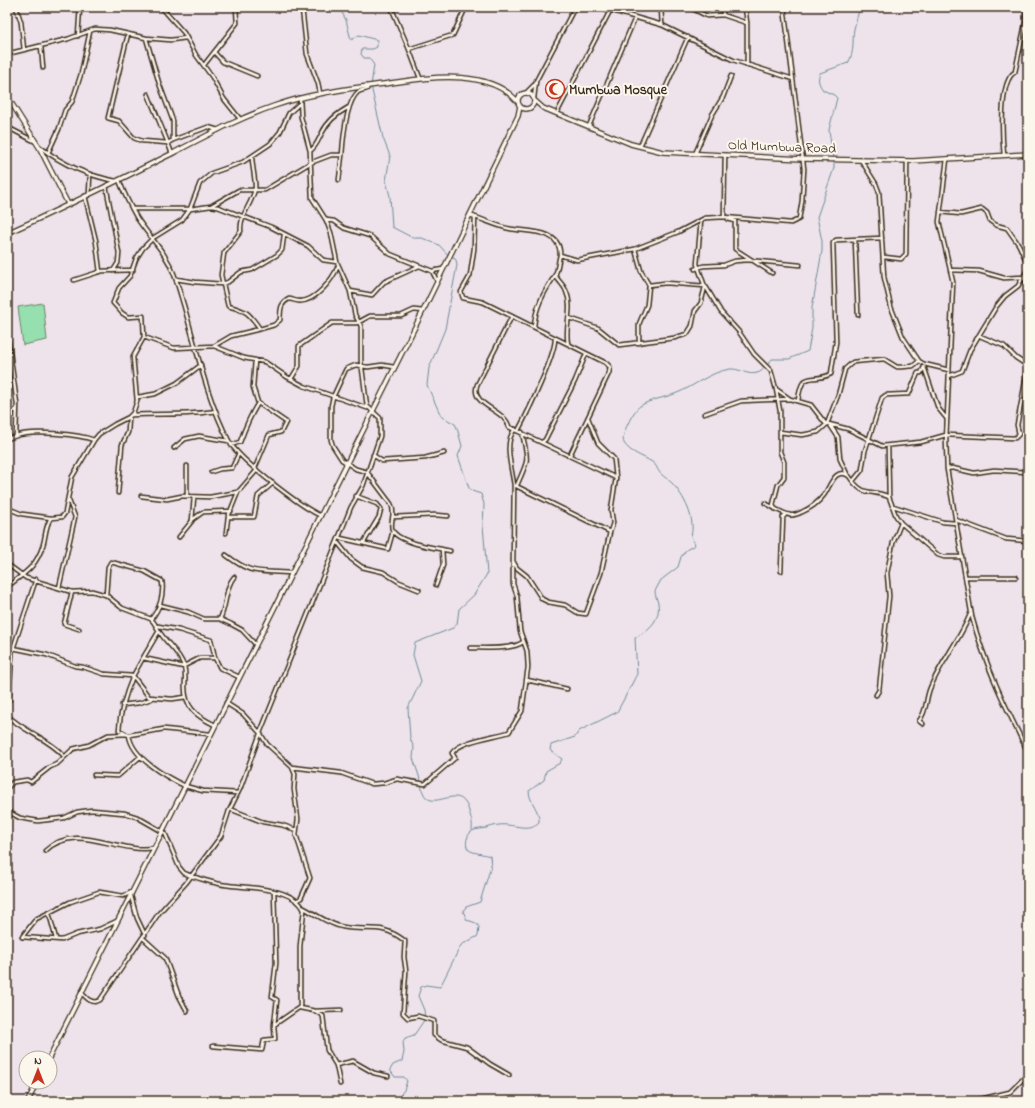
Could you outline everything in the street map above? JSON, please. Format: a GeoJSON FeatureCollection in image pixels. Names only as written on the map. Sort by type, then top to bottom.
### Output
{"type":"FeatureCollection","features":[{"type":"Feature","properties":{"kind":"main road"},"geometry":{"type":"LineString","coordinates":[[7,233],[172,154],[218,130],[300,98],[320,93],[420,78],[452,76],[473,79],[498,87],[508,92],[524,94],[534,99],[543,108]]}},
{"type":"Feature","properties":{"kind":"main road"},"geometry":{"type":"LineString","coordinates":[[508,92],[519,104],[529,109]]}},
{"type":"Feature","properties":{"kind":"main road"},"geometry":{"type":"LineString","coordinates":[[53,1050],[132,894],[319,515],[423,311],[518,116],[519,104],[524,94]]}},
{"type":"Feature","properties":{"kind":"main road"},"geometry":{"type":"LineString","coordinates":[[7,96],[37,142],[68,204]]}},
{"type":"Feature","properties":{"kind":"main road"},"geometry":{"type":"LineString","coordinates":[[529,109],[534,99]]}},
{"type":"Feature","properties":{"kind":"main road","name":"Old Mumbwa Road"},"geometry":{"type":"LineString","coordinates":[[543,108],[640,147],[663,152],[803,159],[907,161],[1027,154]]}},
{"type":"Feature","properties":{"kind":"main road"},"geometry":{"type":"LineString","coordinates":[[518,116],[529,109],[543,108]]}},
{"type":"Feature","properties":{"kind":"main road"},"geometry":{"type":"LineString","coordinates":[[28,1101],[34,1090]]}},
{"type":"Feature","properties":{"kind":"street"},"geometry":{"type":"LineString","coordinates":[[16,7],[22,22],[24,50]]}},
{"type":"Feature","properties":{"kind":"street"},"geometry":{"type":"LineString","coordinates":[[78,36],[80,7]]}},
{"type":"Feature","properties":{"kind":"street"},"geometry":{"type":"LineString","coordinates":[[161,7],[184,33],[224,99],[241,120]]}},
{"type":"Feature","properties":{"kind":"street"},"geometry":{"type":"LineString","coordinates":[[204,65],[237,23],[236,7]]}},
{"type":"Feature","properties":{"kind":"street"},"geometry":{"type":"LineString","coordinates":[[391,7],[420,78]]}},
{"type":"Feature","properties":{"kind":"street"},"geometry":{"type":"LineString","coordinates":[[409,48],[453,35],[466,7]]}},
{"type":"Feature","properties":{"kind":"street"},"geometry":{"type":"LineString","coordinates":[[534,99],[535,85],[575,7]]}},
{"type":"Feature","properties":{"kind":"street"},"geometry":{"type":"LineString","coordinates":[[599,7],[610,12],[662,25],[733,60],[793,79]]}},
{"type":"Feature","properties":{"kind":"street"},"geometry":{"type":"LineString","coordinates":[[661,7],[662,25]]}},
{"type":"Feature","properties":{"kind":"street"},"geometry":{"type":"LineString","coordinates":[[689,7],[707,16],[723,15],[747,23]]}},
{"type":"Feature","properties":{"kind":"street"},"geometry":{"type":"LineString","coordinates":[[723,7],[723,15]]}},
{"type":"Feature","properties":{"kind":"street"},"geometry":{"type":"LineString","coordinates":[[745,7],[747,23],[746,65]]}},
{"type":"Feature","properties":{"kind":"street"},"geometry":{"type":"LineString","coordinates":[[560,255],[571,259],[583,260],[600,255],[635,249],[678,232],[709,216],[791,223],[797,221],[804,182],[803,159],[784,7]]}},
{"type":"Feature","properties":{"kind":"street"},"geometry":{"type":"LineString","coordinates":[[1004,155],[1002,128],[1004,97],[1009,77],[1015,72],[1026,20],[1026,7]]}},
{"type":"Feature","properties":{"kind":"street"},"geometry":{"type":"LineString","coordinates":[[302,8],[307,54],[318,83],[320,93]]}},
{"type":"Feature","properties":{"kind":"street"},"geometry":{"type":"LineString","coordinates":[[557,113],[610,12]]}},
{"type":"Feature","properties":{"kind":"street"},"geometry":{"type":"LineString","coordinates":[[589,126],[635,18]]}},
{"type":"Feature","properties":{"kind":"street"},"geometry":{"type":"LineString","coordinates":[[7,54],[78,36],[98,29],[146,38],[171,40],[186,38]]}},
{"type":"Feature","properties":{"kind":"street"},"geometry":{"type":"LineString","coordinates":[[48,153],[59,129],[65,110],[72,102],[81,74],[90,31]]}},
{"type":"Feature","properties":{"kind":"street"},"geometry":{"type":"LineString","coordinates":[[128,34],[108,118],[119,121],[134,138],[142,142],[168,143],[208,127],[218,130]]}},
{"type":"Feature","properties":{"kind":"street"},"geometry":{"type":"LineString","coordinates":[[640,147],[688,37]]}},
{"type":"Feature","properties":{"kind":"street"},"geometry":{"type":"LineString","coordinates":[[146,38],[159,83],[173,121],[173,140]]}},
{"type":"Feature","properties":{"kind":"street"},"geometry":{"type":"LineString","coordinates":[[41,46],[43,68]]}},
{"type":"Feature","properties":{"kind":"street"},"geometry":{"type":"LineString","coordinates":[[214,52],[223,62],[257,76]]}},
{"type":"Feature","properties":{"kind":"street"},"geometry":{"type":"LineString","coordinates":[[695,154],[713,112],[723,97],[731,76]]}},
{"type":"Feature","properties":{"kind":"street"},"geometry":{"type":"LineString","coordinates":[[524,94],[535,85]]}},
{"type":"Feature","properties":{"kind":"street"},"geometry":{"type":"LineString","coordinates":[[339,180],[343,136],[350,106],[357,93],[371,86]]}},
{"type":"Feature","properties":{"kind":"street"},"geometry":{"type":"LineString","coordinates":[[148,94],[172,154]]}},
{"type":"Feature","properties":{"kind":"street"},"geometry":{"type":"LineString","coordinates":[[300,98],[299,104],[310,151],[312,198],[326,220],[331,233],[337,264],[350,291],[355,315],[360,322],[362,367],[367,408]]}},
{"type":"Feature","properties":{"kind":"street"},"geometry":{"type":"LineString","coordinates":[[118,493],[122,447],[128,432],[130,416],[138,397],[133,357],[144,336],[143,316],[128,317],[122,313],[113,302],[119,288],[126,281],[133,270],[139,254],[153,238],[178,223],[190,210],[196,189],[209,175],[235,166],[252,157],[270,144],[278,136],[289,113],[299,104]]}},
{"type":"Feature","properties":{"kind":"street"},"geometry":{"type":"LineString","coordinates":[[310,151],[315,147],[322,131],[334,116],[350,106]]}},
{"type":"Feature","properties":{"kind":"street"},"geometry":{"type":"LineString","coordinates":[[7,127],[37,142]]}},
{"type":"Feature","properties":{"kind":"street"},"geometry":{"type":"LineString","coordinates":[[39,147],[97,177],[118,180],[137,218],[153,238],[166,259],[175,278],[216,411],[231,445],[238,455],[294,499],[319,515]]}},
{"type":"Feature","properties":{"kind":"street"},"geometry":{"type":"LineString","coordinates":[[1027,154],[1028,200]]}},
{"type":"Feature","properties":{"kind":"street"},"geometry":{"type":"LineString","coordinates":[[132,208],[190,210],[210,206],[239,190],[265,190],[310,162],[329,156],[342,155]]}},
{"type":"Feature","properties":{"kind":"street"},"geometry":{"type":"LineString","coordinates":[[724,217],[725,155]]}},
{"type":"Feature","properties":{"kind":"street"},"geometry":{"type":"LineString","coordinates":[[252,157],[254,189],[240,224],[241,231],[224,252],[220,270],[228,306],[245,310],[250,314],[260,329]]}},
{"type":"Feature","properties":{"kind":"street"},"geometry":{"type":"LineString","coordinates":[[947,159],[939,222],[941,237],[953,282],[946,435],[947,469],[971,612],[978,638],[991,674],[1028,752]]}},
{"type":"Feature","properties":{"kind":"street"},"geometry":{"type":"LineString","coordinates":[[860,160],[878,188],[884,257],[884,284],[888,299],[904,337],[924,365],[938,408],[947,419]]}},
{"type":"Feature","properties":{"kind":"street"},"geometry":{"type":"LineString","coordinates":[[884,257],[901,259],[906,254],[907,161]]}},
{"type":"Feature","properties":{"kind":"street"},"geometry":{"type":"LineString","coordinates":[[90,174],[87,195],[100,272]]}},
{"type":"Feature","properties":{"kind":"street"},"geometry":{"type":"LineString","coordinates":[[106,186],[119,253],[118,263],[112,271]]}},
{"type":"Feature","properties":{"kind":"street"},"geometry":{"type":"LineString","coordinates":[[210,206],[244,216],[284,234],[308,246],[323,260],[337,264]]}},
{"type":"Feature","properties":{"kind":"street"},"geometry":{"type":"LineString","coordinates":[[940,212],[961,214],[982,209],[987,213],[990,221],[1008,230],[1019,245],[1028,265]]}},
{"type":"Feature","properties":{"kind":"street"},"geometry":{"type":"LineString","coordinates":[[470,215],[510,228],[544,233],[556,241],[560,249],[560,255],[555,275],[546,287],[535,318],[534,327]]}},
{"type":"Feature","properties":{"kind":"street"},"geometry":{"type":"LineString","coordinates":[[475,217],[474,249],[470,276],[461,292],[462,296],[465,299],[482,302],[527,323],[561,342],[606,363],[610,367],[570,455]]}},
{"type":"Feature","properties":{"kind":"street"},"geometry":{"type":"LineString","coordinates":[[724,217],[735,221],[736,249],[772,273]]}},
{"type":"Feature","properties":{"kind":"street"},"geometry":{"type":"LineString","coordinates":[[326,220],[334,222],[344,228],[370,236],[389,253],[419,266],[432,271],[443,269]]}},
{"type":"Feature","properties":{"kind":"street"},"geometry":{"type":"LineString","coordinates":[[701,220],[696,268],[721,312],[739,332],[754,354],[770,369],[776,389],[780,432],[780,452],[784,462],[784,477],[778,485],[773,505],[776,510]]}},
{"type":"Feature","properties":{"kind":"street"},"geometry":{"type":"LineString","coordinates":[[175,278],[195,282],[222,284],[231,281],[241,272],[252,270],[277,255],[282,250],[284,234]]}},
{"type":"Feature","properties":{"kind":"street"},"geometry":{"type":"LineString","coordinates":[[798,401],[800,387],[805,381],[809,378],[831,374],[836,342],[832,245],[836,240],[882,238]]}},
{"type":"Feature","properties":{"kind":"street"},"geometry":{"type":"LineString","coordinates":[[855,240],[858,315]]}},
{"type":"Feature","properties":{"kind":"street"},"geometry":{"type":"LineString","coordinates":[[635,249],[641,271],[649,285],[647,305],[639,324],[638,343]]}},
{"type":"Feature","properties":{"kind":"street"},"geometry":{"type":"LineString","coordinates":[[696,268],[724,265],[735,261],[800,265]]}},
{"type":"Feature","properties":{"kind":"street"},"geometry":{"type":"LineString","coordinates":[[214,346],[231,336],[274,325],[280,320],[279,311],[286,300],[305,300],[326,286],[332,279],[337,264]]}},
{"type":"Feature","properties":{"kind":"street"},"geometry":{"type":"LineString","coordinates":[[350,291],[370,296],[384,282],[419,266]]}},
{"type":"Feature","properties":{"kind":"street"},"geometry":{"type":"LineString","coordinates":[[949,376],[962,371],[970,350],[980,336],[998,303],[1016,288],[1028,269]]}},
{"type":"Feature","properties":{"kind":"street"},"geometry":{"type":"LineString","coordinates":[[74,280],[100,272],[133,270]]}},
{"type":"Feature","properties":{"kind":"street"},"geometry":{"type":"LineString","coordinates":[[950,270],[979,271],[1004,278],[1024,277]]}},
{"type":"Feature","properties":{"kind":"street"},"geometry":{"type":"LineString","coordinates":[[432,271],[437,282]]}},
{"type":"Feature","properties":{"kind":"street"},"geometry":{"type":"LineString","coordinates":[[555,275],[567,294],[570,311],[566,337],[568,344]]}},
{"type":"Feature","properties":{"kind":"street"},"geometry":{"type":"LineString","coordinates":[[1024,277],[1028,287]]}},
{"type":"Feature","properties":{"kind":"street"},"geometry":{"type":"LineString","coordinates":[[649,285],[666,283],[705,286]]}},
{"type":"Feature","properties":{"kind":"street"},"geometry":{"type":"LineString","coordinates":[[568,318],[598,328],[619,345],[679,338],[687,334],[692,326],[694,313],[701,303],[705,286]]}},
{"type":"Feature","properties":{"kind":"street"},"geometry":{"type":"LineString","coordinates":[[291,380],[299,366],[298,348],[301,344],[332,323],[360,322],[370,316],[402,316],[414,310],[423,311]]}},
{"type":"Feature","properties":{"kind":"street"},"geometry":{"type":"LineString","coordinates":[[292,767],[341,773],[372,784],[384,783],[397,779],[425,784],[446,764],[455,758],[452,753],[454,749],[474,741],[510,731],[522,711],[527,680],[528,656],[520,631],[517,596],[513,584],[516,485],[510,453],[509,426],[506,420],[481,401],[476,391],[512,316]]}},
{"type":"Feature","properties":{"kind":"street"},"geometry":{"type":"LineString","coordinates":[[527,323],[535,318]]}},
{"type":"Feature","properties":{"kind":"street"},"geometry":{"type":"LineString","coordinates":[[7,331],[16,410],[16,435]]}},
{"type":"Feature","properties":{"kind":"street"},"geometry":{"type":"LineString","coordinates":[[81,992],[89,1000],[94,1002],[100,1000],[159,913],[191,876],[220,836],[356,496],[363,486],[366,472],[380,436],[380,418],[372,411],[291,380],[267,363],[244,358],[214,346],[174,348],[144,336]]}},
{"type":"Feature","properties":{"kind":"street"},"geometry":{"type":"LineString","coordinates":[[829,425],[848,429],[882,446],[922,442],[946,435],[1013,438],[1018,436],[1017,425],[1028,366],[1016,358],[1004,346],[980,336]]}},
{"type":"Feature","properties":{"kind":"street"},"geometry":{"type":"LineString","coordinates":[[556,345],[566,337]]}},
{"type":"Feature","properties":{"kind":"street"},"geometry":{"type":"LineString","coordinates":[[510,436],[516,430],[556,345],[555,338]]}},
{"type":"Feature","properties":{"kind":"street"},"geometry":{"type":"LineString","coordinates":[[542,442],[545,440],[586,354]]}},
{"type":"Feature","properties":{"kind":"street"},"geometry":{"type":"LineString","coordinates":[[780,432],[802,435],[818,432],[829,425],[845,369],[849,364],[859,360],[884,359],[898,367],[902,367],[913,366],[919,360]]}},
{"type":"Feature","properties":{"kind":"street"},"geometry":{"type":"LineString","coordinates":[[226,533],[228,517],[238,492],[256,469],[270,436],[281,432],[286,422],[258,403],[253,387],[255,360]]}},
{"type":"Feature","properties":{"kind":"street"},"geometry":{"type":"LineString","coordinates":[[138,397],[156,394],[177,383],[201,365]]}},
{"type":"Feature","properties":{"kind":"street"},"geometry":{"type":"LineString","coordinates":[[340,538],[364,542],[388,549],[393,531],[394,510],[392,504],[366,472],[356,469],[346,463],[337,454],[331,440],[330,411],[333,397],[346,369],[352,365],[362,367],[394,367]]}},
{"type":"Feature","properties":{"kind":"street"},"geometry":{"type":"LineString","coordinates":[[924,365],[949,370]]}},
{"type":"Feature","properties":{"kind":"street"},"geometry":{"type":"LineString","coordinates":[[853,481],[862,470],[868,440],[882,398],[886,395],[909,394],[918,373],[921,373],[924,365]]}},
{"type":"Feature","properties":{"kind":"street"},"geometry":{"type":"LineString","coordinates":[[776,389],[790,399]]}},
{"type":"Feature","properties":{"kind":"street"},"geometry":{"type":"LineString","coordinates":[[137,391],[144,395]]}},
{"type":"Feature","properties":{"kind":"street"},"geometry":{"type":"LineString","coordinates":[[704,414],[741,401],[790,399],[811,405],[838,437],[840,459],[847,474],[856,486],[868,493],[881,494],[889,497]]}},
{"type":"Feature","properties":{"kind":"street"},"geometry":{"type":"LineString","coordinates":[[231,445],[240,442],[251,414],[258,403]]}},
{"type":"Feature","properties":{"kind":"street"},"geometry":{"type":"LineString","coordinates":[[7,413],[16,410]]}},
{"type":"Feature","properties":{"kind":"street"},"geometry":{"type":"LineString","coordinates":[[7,508],[22,514],[51,518],[63,516],[69,500],[72,477],[94,440],[99,434],[130,416],[162,413],[184,415],[216,411]]}},
{"type":"Feature","properties":{"kind":"street"},"geometry":{"type":"LineString","coordinates":[[513,561],[517,568],[527,576],[542,599],[548,602],[565,605],[584,615],[591,604],[594,587],[601,572],[610,532],[614,523],[611,510],[616,478],[614,459],[598,443],[588,417]]}},
{"type":"Feature","properties":{"kind":"street"},"geometry":{"type":"LineString","coordinates":[[509,426],[616,478]]}},
{"type":"Feature","properties":{"kind":"street"},"geometry":{"type":"LineString","coordinates":[[516,485],[525,470],[528,460],[522,432]]}},
{"type":"Feature","properties":{"kind":"street"},"geometry":{"type":"LineString","coordinates":[[7,439],[16,435],[54,433],[78,435],[94,440]]}},
{"type":"Feature","properties":{"kind":"street"},"geometry":{"type":"LineString","coordinates":[[174,448],[184,439],[199,436],[229,441]]}},
{"type":"Feature","properties":{"kind":"street"},"geometry":{"type":"LineString","coordinates":[[545,440],[547,444]]}},
{"type":"Feature","properties":{"kind":"street"},"geometry":{"type":"LineString","coordinates":[[888,446],[889,497],[901,523],[938,555],[944,557],[962,556]]}},
{"type":"Feature","properties":{"kind":"street"},"geometry":{"type":"LineString","coordinates":[[373,455],[382,461],[425,458],[444,453]]}},
{"type":"Feature","properties":{"kind":"street"},"geometry":{"type":"LineString","coordinates":[[211,472],[220,469],[232,468],[238,455]]}},
{"type":"Feature","properties":{"kind":"street"},"geometry":{"type":"LineString","coordinates":[[187,466],[187,496]]}},
{"type":"Feature","properties":{"kind":"street"},"geometry":{"type":"LineString","coordinates":[[947,469],[956,469],[974,473],[994,470],[1028,472]]}},
{"type":"Feature","properties":{"kind":"street"},"geometry":{"type":"LineString","coordinates":[[765,503],[786,514],[796,515],[812,507],[823,496],[834,477],[847,474]]}},
{"type":"Feature","properties":{"kind":"street"},"geometry":{"type":"LineString","coordinates":[[228,517],[254,517],[258,496],[273,482]]}},
{"type":"Feature","properties":{"kind":"street"},"geometry":{"type":"LineString","coordinates":[[516,485],[610,532]]}},
{"type":"Feature","properties":{"kind":"street"},"geometry":{"type":"LineString","coordinates":[[141,496],[167,499],[187,496],[215,496],[238,492]]}},
{"type":"Feature","properties":{"kind":"street"},"geometry":{"type":"LineString","coordinates":[[356,496],[377,504],[381,509],[379,516],[364,542]]}},
{"type":"Feature","properties":{"kind":"street"},"geometry":{"type":"LineString","coordinates":[[192,520],[194,497]]}},
{"type":"Feature","properties":{"kind":"street"},"geometry":{"type":"LineString","coordinates":[[59,588],[75,517],[69,500]]}},
{"type":"Feature","properties":{"kind":"street"},"geometry":{"type":"LineString","coordinates":[[892,506],[944,522],[956,521],[1006,539],[1028,541]]}},
{"type":"Feature","properties":{"kind":"street"},"geometry":{"type":"LineString","coordinates":[[178,537],[192,520],[203,512],[231,511]]}},
{"type":"Feature","properties":{"kind":"street"},"geometry":{"type":"LineString","coordinates":[[781,571],[782,526],[783,517],[786,514]]}},
{"type":"Feature","properties":{"kind":"street"},"geometry":{"type":"LineString","coordinates":[[393,517],[435,515],[448,516]]}},
{"type":"Feature","properties":{"kind":"street"},"geometry":{"type":"LineString","coordinates":[[7,587],[30,570],[40,554],[47,524],[51,518]]}},
{"type":"Feature","properties":{"kind":"street"},"geometry":{"type":"LineString","coordinates":[[876,695],[879,690],[889,596],[887,573],[893,543],[901,523]]}},
{"type":"Feature","properties":{"kind":"street"},"geometry":{"type":"LineString","coordinates":[[393,531],[400,537],[415,543],[450,551]]}},
{"type":"Feature","properties":{"kind":"street"},"geometry":{"type":"LineString","coordinates":[[338,542],[351,559],[362,567],[383,572],[399,582],[419,590]]}},
{"type":"Feature","properties":{"kind":"street"},"geometry":{"type":"LineString","coordinates":[[436,585],[443,565],[442,549]]}},
{"type":"Feature","properties":{"kind":"street"},"geometry":{"type":"LineString","coordinates":[[226,555],[241,566],[252,571],[291,572]]}},
{"type":"Feature","properties":{"kind":"street"},"geometry":{"type":"LineString","coordinates":[[106,595],[109,563],[113,562],[161,579],[163,587],[160,605],[151,619]]}},
{"type":"Feature","properties":{"kind":"street"},"geometry":{"type":"LineString","coordinates":[[7,564],[23,576],[36,579],[59,588],[72,592],[92,591],[106,595],[122,608],[151,619],[158,626],[159,631],[175,648],[184,666],[186,697],[189,707],[193,712],[215,725]]}},
{"type":"Feature","properties":{"kind":"street"},"geometry":{"type":"LineString","coordinates":[[965,576],[1016,577]]}},
{"type":"Feature","properties":{"kind":"street"},"geometry":{"type":"LineString","coordinates":[[220,619],[226,604],[228,587],[234,577]]}},
{"type":"Feature","properties":{"kind":"street"},"geometry":{"type":"LineString","coordinates":[[7,700],[11,695],[9,682],[12,652],[36,579]]}},
{"type":"Feature","properties":{"kind":"street"},"geometry":{"type":"LineString","coordinates":[[72,592],[64,624],[80,629]]}},
{"type":"Feature","properties":{"kind":"street"},"geometry":{"type":"LineString","coordinates":[[160,605],[181,610],[204,619],[220,619],[242,630],[255,644]]}},
{"type":"Feature","properties":{"kind":"street"},"geometry":{"type":"LineString","coordinates":[[923,724],[919,721],[926,710],[930,688],[940,666],[958,641],[971,612]]}},
{"type":"Feature","properties":{"kind":"street"},"geometry":{"type":"LineString","coordinates":[[158,626],[179,630],[211,640],[214,658],[220,668],[239,677]]}},
{"type":"Feature","properties":{"kind":"street"},"geometry":{"type":"LineString","coordinates":[[159,631],[133,676],[122,705],[119,730],[129,735],[164,729],[210,734]]}},
{"type":"Feature","properties":{"kind":"street"},"geometry":{"type":"LineString","coordinates":[[470,648],[502,647],[519,645],[523,642]]}},
{"type":"Feature","properties":{"kind":"street"},"geometry":{"type":"LineString","coordinates":[[13,648],[47,655],[75,666],[88,668],[104,674],[133,676],[152,698]]}},
{"type":"Feature","properties":{"kind":"street"},"geometry":{"type":"LineString","coordinates":[[7,651],[12,652]]}},
{"type":"Feature","properties":{"kind":"street"},"geometry":{"type":"LineString","coordinates":[[143,658],[184,666],[200,658],[214,658]]}},
{"type":"Feature","properties":{"kind":"street"},"geometry":{"type":"LineString","coordinates":[[527,680],[567,690]]}},
{"type":"Feature","properties":{"kind":"street"},"geometry":{"type":"LineString","coordinates":[[122,705],[139,703],[152,698],[186,697]]}},
{"type":"Feature","properties":{"kind":"street"},"geometry":{"type":"LineString","coordinates":[[225,703],[243,714],[260,733],[267,744],[292,767],[295,774],[294,789],[298,820],[296,830],[297,839],[310,878],[301,898],[296,901]]}},
{"type":"Feature","properties":{"kind":"street"},"geometry":{"type":"LineString","coordinates":[[7,715],[16,723],[52,744],[64,756]]}},
{"type":"Feature","properties":{"kind":"street"},"geometry":{"type":"LineString","coordinates":[[7,788],[14,782],[28,780],[31,782],[50,767],[56,765],[73,749],[89,745],[108,734],[126,734]]}},
{"type":"Feature","properties":{"kind":"street"},"geometry":{"type":"LineString","coordinates":[[129,735],[131,745],[158,772],[185,786],[203,791],[238,793]]}},
{"type":"Feature","properties":{"kind":"street"},"geometry":{"type":"LineString","coordinates":[[94,775],[115,777],[130,767],[141,756]]}},
{"type":"Feature","properties":{"kind":"street"},"geometry":{"type":"LineString","coordinates":[[230,809],[263,822],[282,825],[296,830]]}},
{"type":"Feature","properties":{"kind":"street"},"geometry":{"type":"LineString","coordinates":[[7,811],[20,818],[38,820],[64,818],[83,811],[112,811],[137,817],[163,830],[182,871],[191,876],[226,885],[274,891],[296,901],[303,907],[341,927],[386,930],[395,933],[404,941],[406,971],[403,1013],[408,1018],[418,1016],[434,1021],[434,1035],[440,1040],[468,1047],[490,1064],[509,1075]]}},
{"type":"Feature","properties":{"kind":"street"},"geometry":{"type":"LineString","coordinates":[[45,850],[62,839],[75,837],[140,850],[154,848]]}},
{"type":"Feature","properties":{"kind":"street"},"geometry":{"type":"LineString","coordinates":[[213,1046],[262,1050],[264,1040],[275,1039],[274,1025],[277,1000],[272,997],[276,963],[274,891]]}},
{"type":"Feature","properties":{"kind":"street"},"geometry":{"type":"LineString","coordinates":[[119,920],[100,929],[77,934],[66,939],[22,937],[36,919],[70,902],[94,893],[104,892],[124,896],[132,894],[137,918],[144,937],[165,958],[179,996],[187,1011]]}},
{"type":"Feature","properties":{"kind":"street"},"geometry":{"type":"LineString","coordinates":[[300,1007],[300,946],[303,907]]}},
{"type":"Feature","properties":{"kind":"street"},"geometry":{"type":"LineString","coordinates":[[49,913],[56,939]]}},
{"type":"Feature","properties":{"kind":"street"},"geometry":{"type":"LineString","coordinates":[[274,1025],[300,1007]]}},
{"type":"Feature","properties":{"kind":"street"},"geometry":{"type":"LineString","coordinates":[[300,1007],[302,1009],[315,1011],[342,1010]]}},
{"type":"Feature","properties":{"kind":"street"},"geometry":{"type":"LineString","coordinates":[[315,1011],[323,1016],[327,1050],[336,1065],[340,1084]]}},
{"type":"Feature","properties":{"kind":"street"},"geometry":{"type":"LineString","coordinates":[[336,1065],[352,1061],[374,1073],[388,1076]]}},
{"type":"Feature","properties":{"kind":"street"},"geometry":{"type":"LineString","coordinates":[[973,1101],[1010,1092],[1028,1074]]}},
{"type":"Feature","properties":{"kind":"green space"},"geometry":{"type":"Polygon","coordinates":[[[43,303],[47,340],[23,345],[18,307],[43,303]]]}},
{"type":"Feature","properties":{"kind":"waterway"},"geometry":{"type":"LineString","coordinates":[[339,7],[346,20],[351,40],[359,35],[377,40],[377,47],[373,49],[362,49],[361,54],[364,58],[369,58],[374,65],[371,86],[383,138],[390,156],[386,181],[390,196],[392,227],[413,238],[422,238],[439,245],[448,255]]}},
{"type":"Feature","properties":{"kind":"waterway"},"geometry":{"type":"LineString","coordinates":[[833,158],[829,130],[837,98],[823,90],[819,78],[820,73],[848,63],[852,55],[854,29],[860,7]]}},
{"type":"Feature","properties":{"kind":"waterway"},"geometry":{"type":"LineString","coordinates":[[396,1101],[404,1090],[407,1081],[404,1077],[395,1077],[390,1070],[393,1065],[402,1061],[404,1052],[403,1042],[405,1038],[414,1035],[425,1019],[424,1010],[418,996],[421,987],[426,985],[440,987],[461,945],[478,936],[479,927],[476,923],[467,920],[463,911],[466,907],[480,902],[491,866],[490,856],[473,852],[468,849],[466,843],[468,835],[474,830],[496,825],[528,827],[536,825],[539,822],[538,814],[529,795],[529,791],[544,780],[546,771],[560,763],[562,759],[550,750],[551,745],[575,737],[579,731],[617,712],[637,674],[635,638],[649,628],[658,615],[658,603],[655,591],[661,580],[678,567],[681,557],[686,550],[695,545],[691,536],[692,522],[688,508],[681,494],[672,483],[661,474],[654,463],[633,452],[624,443],[623,440],[625,430],[634,413],[640,406],[684,390],[709,376],[730,369],[754,374],[763,369],[772,359],[789,359],[808,351],[812,328],[812,308],[822,251],[822,241],[817,217],[834,168],[834,161]]}},
{"type":"Feature","properties":{"kind":"waterway"},"geometry":{"type":"LineString","coordinates":[[421,782],[413,758],[414,748],[410,738],[408,708],[421,681],[413,655],[415,643],[453,628],[457,624],[459,609],[474,595],[487,574],[483,525],[484,504],[481,494],[472,491],[469,488],[458,456],[462,446],[457,428],[455,424],[441,416],[427,385],[429,368],[445,329],[457,265],[456,260],[453,257]]}},
{"type":"Feature","properties":{"kind":"waterway"},"geometry":{"type":"LineString","coordinates":[[421,785],[424,795],[430,800],[458,797],[464,801],[471,818],[472,830]]}},
{"type":"Feature","properties":{"kind":"place","name":"Mumbwa Mosque"},"geometry":{"type":"Point","coordinates":[555,89]}}]}
